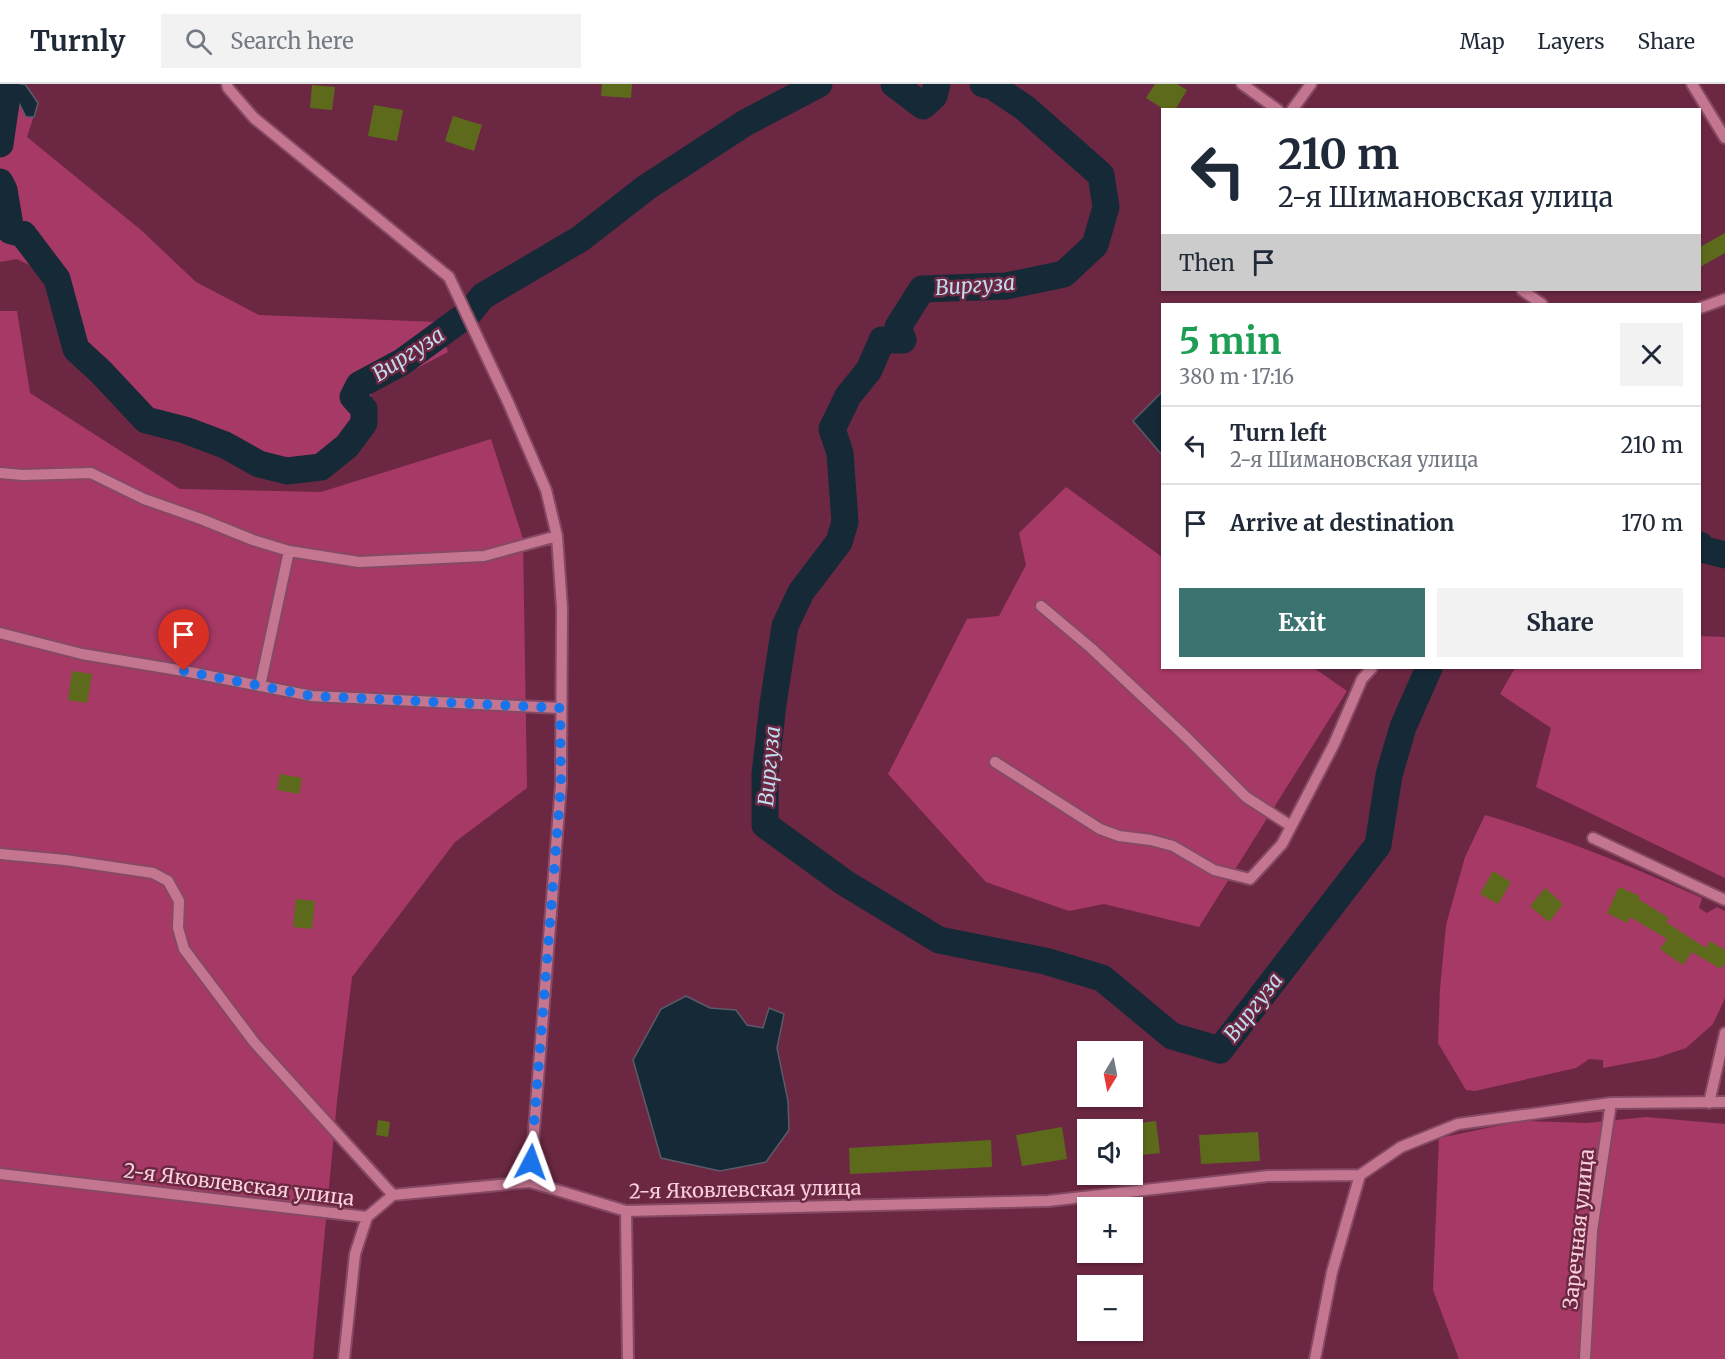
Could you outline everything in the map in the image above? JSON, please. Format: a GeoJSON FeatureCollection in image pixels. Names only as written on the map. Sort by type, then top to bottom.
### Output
{"type":"FeatureCollection","features":[{"type":"Feature","properties":{"kind":"street"},"geometry":{"type":"LineString","coordinates":[[227,84],[254,117],[449,276],[546,490],[557,537],[562,608],[561,784],[530,1182]]}},
{"type":"Feature","properties":{"kind":"street"},"geometry":{"type":"LineString","coordinates":[[1242,84],[1275,108]]}},
{"type":"Feature","properties":{"kind":"street"},"geometry":{"type":"LineString","coordinates":[[1293,108],[1311,84]]}},
{"type":"Feature","properties":{"kind":"street"},"geometry":{"type":"LineString","coordinates":[[1692,84],[1725,138]]}},
{"type":"Feature","properties":{"kind":"street"},"geometry":{"type":"LineString","coordinates":[[1523,291],[1541,303]]}},
{"type":"Feature","properties":{"kind":"street"},"geometry":{"type":"LineString","coordinates":[[1701,308],[1725,299]]}},
{"type":"Feature","properties":{"kind":"street"},"geometry":{"type":"LineString","coordinates":[[0,473],[23,476],[91,473],[144,499],[254,540],[289,551],[359,562],[484,556],[557,537]]}},
{"type":"Feature","properties":{"kind":"street"},"geometry":{"type":"LineString","coordinates":[[260,686],[289,551]]}},
{"type":"Feature","properties":{"kind":"street"},"geometry":{"type":"LineString","coordinates":[[1041,606],[1100,656],[1246,797],[1292,826]]}},
{"type":"Feature","properties":{"kind":"street"},"geometry":{"type":"LineString","coordinates":[[0,633],[82,654],[312,696],[560,708]]}},
{"type":"Feature","properties":{"kind":"street"},"geometry":{"type":"LineString","coordinates":[[995,762],[1100,829],[1119,836],[1151,840],[1173,846],[1214,870],[1250,879],[1282,844],[1334,744],[1362,679],[1371,669]]}},
{"type":"Feature","properties":{"kind":"street"},"geometry":{"type":"LineString","coordinates":[[1593,838],[1725,900]]}},
{"type":"Feature","properties":{"kind":"street"},"geometry":{"type":"LineString","coordinates":[[0,854],[65,860],[153,873],[168,881],[179,901],[178,928],[184,949],[254,1042],[393,1196]]}},
{"type":"Feature","properties":{"kind":"street"},"geometry":{"type":"LineString","coordinates":[[1710,1103],[1725,1033]]}},
{"type":"Feature","properties":{"kind":"street"},"geometry":{"type":"LineString","coordinates":[[1315,1359],[1332,1272],[1360,1175],[1401,1147],[1458,1124],[1611,1103],[1725,1102]]}},
{"type":"Feature","properties":{"kind":"street","name":"Заречная улица"},"geometry":{"type":"LineString","coordinates":[[1585,1359],[1592,1231],[1611,1103]]}},
{"type":"Feature","properties":{"kind":"street","name":"2-я Яковлевская улица"},"geometry":{"type":"LineString","coordinates":[[0,1174],[367,1217],[393,1196],[530,1182],[627,1211],[1048,1201],[1268,1176],[1360,1175]]}},
{"type":"Feature","properties":{"kind":"street"},"geometry":{"type":"LineString","coordinates":[[627,1211],[628,1359]]}},
{"type":"Feature","properties":{"kind":"street"},"geometry":{"type":"LineString","coordinates":[[344,1359],[355,1254],[367,1217]]}},
{"type":"Feature","properties":{"kind":"shaded area"},"geometry":{"type":"Polygon","coordinates":[[[0,84],[25,84],[38,103],[27,137],[141,230],[196,282],[259,315],[437,322],[448,352],[372,392],[364,423],[347,446],[321,467],[287,471],[259,464],[225,445],[146,420],[76,349],[57,279],[17,259],[0,262],[0,84]]]}},
{"type":"Feature","properties":{"kind":"shaded area"},"geometry":{"type":"Polygon","coordinates":[[[0,311],[17,311],[30,393],[180,489],[321,492],[491,439],[523,539],[527,788],[455,842],[352,977],[337,1101],[313,1359],[0,1359],[0,311]]]}},
{"type":"Feature","properties":{"kind":"shaded area"},"geometry":{"type":"Polygon","coordinates":[[[1066,487],[1161,556],[1161,669],[1315,669],[1347,691],[1199,927],[1104,904],[1069,911],[986,882],[888,774],[967,619],[999,616],[1026,565],[1019,533],[1066,487]]]}},
{"type":"Feature","properties":{"kind":"shaded area"},"geometry":{"type":"Polygon","coordinates":[[[1701,636],[1725,637],[1725,878],[1536,787],[1551,728],[1500,694],[1514,669],[1701,669],[1701,636]]]}},
{"type":"Feature","properties":{"kind":"shaded area"},"geometry":{"type":"Polygon","coordinates":[[[1485,815],[1568,842],[1675,886],[1702,898],[1699,908],[1707,913],[1717,907],[1725,911],[1725,998],[1713,1024],[1686,1048],[1656,1058],[1603,1068],[1603,1060],[1589,1059],[1576,1068],[1475,1091],[1466,1090],[1438,1043],[1440,989],[1446,925],[1465,857],[1485,815]]]}},
{"type":"Feature","properties":{"kind":"shaded area"},"geometry":{"type":"Polygon","coordinates":[[[1646,1117],[1725,1124],[1725,1359],[1459,1359],[1433,1290],[1439,1138],[1521,1121],[1587,1123],[1646,1117]]]}},
{"type":"Feature","properties":{"kind":"water"},"geometry":{"type":"Polygon","coordinates":[[[0,84],[25,84],[38,103],[34,117],[26,117],[16,97],[0,94],[0,84]]]}},
{"type":"Feature","properties":{"kind":"water"},"geometry":{"type":"Polygon","coordinates":[[[1161,393],[1161,454],[1133,421],[1161,393]]]}},
{"type":"Feature","properties":{"kind":"water"},"geometry":{"type":"Polygon","coordinates":[[[686,996],[710,1008],[736,1010],[747,1025],[763,1028],[769,1008],[784,1014],[777,1048],[788,1101],[789,1130],[766,1162],[720,1171],[661,1158],[633,1060],[661,1009],[686,996]]]}},
{"type":"Feature","properties":{"kind":"building"},"geometry":{"type":"Polygon","coordinates":[[[602,84],[632,84],[631,98],[601,96],[602,84]]]}},
{"type":"Feature","properties":{"kind":"building"},"geometry":{"type":"Polygon","coordinates":[[[1155,84],[1177,84],[1187,90],[1176,108],[1162,108],[1146,98],[1155,84]]]}},
{"type":"Feature","properties":{"kind":"building"},"geometry":{"type":"Polygon","coordinates":[[[312,85],[335,87],[332,110],[310,108],[312,85]]]}},
{"type":"Feature","properties":{"kind":"building"},"geometry":{"type":"Polygon","coordinates":[[[374,105],[403,110],[397,141],[368,136],[374,105]]]}},
{"type":"Feature","properties":{"kind":"building"},"geometry":{"type":"Polygon","coordinates":[[[453,116],[482,125],[474,151],[445,141],[453,116]]]}},
{"type":"Feature","properties":{"kind":"building"},"geometry":{"type":"Polygon","coordinates":[[[1725,233],[1725,253],[1701,266],[1701,246],[1725,233]]]}},
{"type":"Feature","properties":{"kind":"building"},"geometry":{"type":"Polygon","coordinates":[[[72,671],[92,674],[87,703],[68,700],[72,671]]]}},
{"type":"Feature","properties":{"kind":"building"},"geometry":{"type":"Polygon","coordinates":[[[280,774],[302,778],[299,794],[277,790],[280,774]]]}},
{"type":"Feature","properties":{"kind":"building"},"geometry":{"type":"Polygon","coordinates":[[[1493,871],[1511,882],[1498,904],[1480,894],[1493,871]]]}},
{"type":"Feature","properties":{"kind":"building"},"geometry":{"type":"Polygon","coordinates":[[[1619,887],[1640,896],[1638,899],[1669,918],[1666,922],[1706,948],[1710,941],[1725,950],[1725,963],[1721,969],[1692,952],[1683,965],[1660,949],[1667,939],[1630,917],[1627,923],[1607,913],[1619,887]]]}},
{"type":"Feature","properties":{"kind":"building"},"geometry":{"type":"Polygon","coordinates":[[[1545,888],[1563,904],[1549,922],[1530,906],[1545,888]]]}},
{"type":"Feature","properties":{"kind":"building"},"geometry":{"type":"Polygon","coordinates":[[[296,899],[315,901],[312,929],[293,927],[296,899]]]}},
{"type":"Feature","properties":{"kind":"building"},"geometry":{"type":"Polygon","coordinates":[[[378,1120],[390,1122],[388,1137],[376,1135],[378,1120]]]}},
{"type":"Feature","properties":{"kind":"building"},"geometry":{"type":"Polygon","coordinates":[[[1156,1121],[1160,1153],[1143,1155],[1143,1123],[1156,1121]]]}},
{"type":"Feature","properties":{"kind":"building"},"geometry":{"type":"Polygon","coordinates":[[[1062,1127],[1067,1159],[1022,1166],[1016,1135],[1062,1127]]]}},
{"type":"Feature","properties":{"kind":"building"},"geometry":{"type":"Polygon","coordinates":[[[1258,1132],[1260,1161],[1201,1164],[1199,1135],[1258,1132]]]}},
{"type":"Feature","properties":{"kind":"building"},"geometry":{"type":"Polygon","coordinates":[[[991,1140],[992,1167],[850,1174],[849,1148],[991,1140]]]}},
{"type":"Feature","properties":{"kind":"waterway","name":"Виргуза"},"geometry":{"type":"LineString","coordinates":[[0,144],[7,96],[6,84]]}},
{"type":"Feature","properties":{"kind":"waterway","name":"Виргуза"},"geometry":{"type":"LineString","coordinates":[[0,182],[4,190],[11,231],[23,234],[57,279],[76,349],[146,420],[185,430],[225,445],[259,464],[287,471],[321,467],[347,446],[364,423],[364,409],[353,397],[359,385],[402,362],[469,313],[483,296],[580,239],[647,187],[745,123],[819,84]]}},
{"type":"Feature","properties":{"kind":"waterway","name":"Виргуза"},"geometry":{"type":"LineString","coordinates":[[894,84],[923,106],[934,96],[937,84]]}},
{"type":"Feature","properties":{"kind":"waterway","name":"Виргуза"},"geometry":{"type":"LineString","coordinates":[[983,84],[992,86],[1025,108],[1101,175],[1106,207],[1095,245],[1064,274],[1006,286],[922,289],[898,327],[903,340],[882,340],[869,370],[848,396],[832,429],[840,453],[845,522],[839,542],[801,592],[785,626],[765,774],[765,825],[845,883],[939,940],[1045,961],[1102,978],[1172,1036],[1220,1050],[1378,845],[1389,775],[1403,727],[1429,669]]}},
{"type":"Feature","properties":{"kind":"waterway","name":"Виргуза"},"geometry":{"type":"LineString","coordinates":[[1701,549],[1725,555]]}},
{"type":"Feature","properties":{"kind":"route"},"geometry":{"type":"LineString","coordinates":[[184,671],[312,696],[560,708],[561,784],[531,1162]]}}]}
